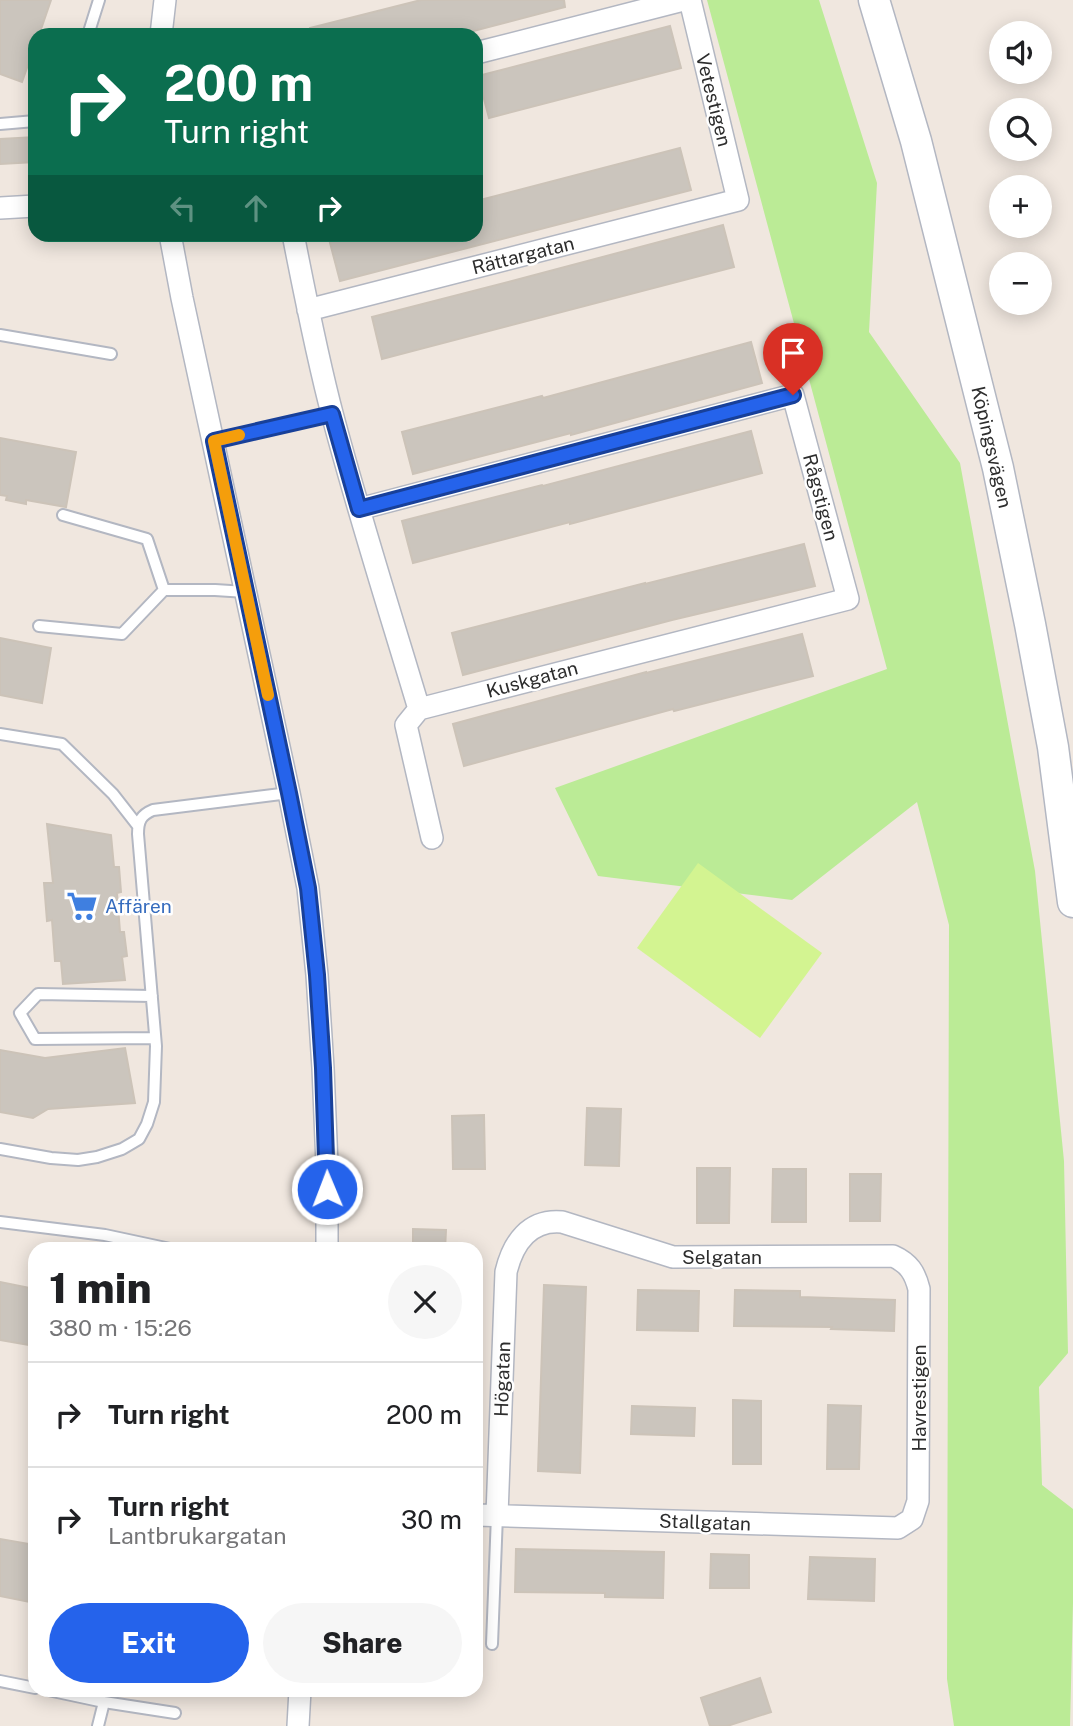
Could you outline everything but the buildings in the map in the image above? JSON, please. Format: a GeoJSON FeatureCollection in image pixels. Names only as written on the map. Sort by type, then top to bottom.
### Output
{"type":"FeatureCollection","features":[{"type":"Feature","properties":{"kind":"main road","name":"Köpingsvägen"},"geometry":{"type":"LineString","coordinates":[[874,0],[916,141],[998,468],[1054,747],[1073,902]]}},
{"type":"Feature","properties":{"kind":"street"},"geometry":{"type":"LineString","coordinates":[[162,28],[165,0]]}},
{"type":"Feature","properties":{"kind":"street"},"geometry":{"type":"LineString","coordinates":[[483,51],[683,0]]}},
{"type":"Feature","properties":{"kind":"street","name":"Vetestigen"},"geometry":{"type":"LineString","coordinates":[[690,0],[738,200]]}},
{"type":"Feature","properties":{"kind":"street","name":"Rättargatan"},"geometry":{"type":"LineString","coordinates":[[308,310],[738,200]]}},
{"type":"Feature","properties":{"kind":"street"},"geometry":{"type":"LineString","coordinates":[[0,208],[28,206]]}},
{"type":"Feature","properties":{"kind":"street"},"geometry":{"type":"LineString","coordinates":[[172,242],[308,888],[323,1068],[327,1242]]}},
{"type":"Feature","properties":{"kind":"street"},"geometry":{"type":"LineString","coordinates":[[295,242],[332,414],[419,709],[407,725],[432,838]]}},
{"type":"Feature","properties":{"kind":"street","name":"Rågstigen"},"geometry":{"type":"LineString","coordinates":[[359,509],[793,395],[848,598]]}},
{"type":"Feature","properties":{"kind":"street","name":"Kuskgatan"},"geometry":{"type":"LineString","coordinates":[[419,709],[848,598]]}},
{"type":"Feature","properties":{"kind":"street","name":"Selgatan"},"geometry":{"type":"LineString","coordinates":[[516,1245],[528,1230],[547,1221],[578,1226],[673,1258],[893,1256],[901,1259],[915,1273],[919,1294]]}},
{"type":"Feature","properties":{"kind":"street","name":"Högatan"},"geometry":{"type":"LineString","coordinates":[[487,1515],[506,1272],[516,1245]]}},
{"type":"Feature","properties":{"kind":"street","name":"Havrestigen"},"geometry":{"type":"LineString","coordinates":[[918,1501],[919,1294]]}},
{"type":"Feature","properties":{"kind":"street","name":"Stallgatan"},"geometry":{"type":"LineString","coordinates":[[487,1515],[898,1528],[912,1519],[918,1501]]}},
{"type":"Feature","properties":{"kind":"street"},"geometry":{"type":"LineString","coordinates":[[298,1726],[300,1697]]}},
{"type":"Feature","properties":{"kind":"lane"},"geometry":{"type":"LineString","coordinates":[[90,28],[100,0]]}},
{"type":"Feature","properties":{"kind":"lane"},"geometry":{"type":"LineString","coordinates":[[0,124],[28,122]]}},
{"type":"Feature","properties":{"kind":"lane"},"geometry":{"type":"LineString","coordinates":[[0,335],[111,354]]}},
{"type":"Feature","properties":{"kind":"lane"},"geometry":{"type":"LineString","coordinates":[[214,441],[332,414]]}},
{"type":"Feature","properties":{"kind":"lane"},"geometry":{"type":"LineString","coordinates":[[62,515],[147,539],[164,590]]}},
{"type":"Feature","properties":{"kind":"lane"},"geometry":{"type":"LineString","coordinates":[[39,626],[122,634],[164,590],[246,592]]}},
{"type":"Feature","properties":{"kind":"lane"},"geometry":{"type":"LineString","coordinates":[[0,734],[62,744],[113,794],[138,826]]}},
{"type":"Feature","properties":{"kind":"lane"},"geometry":{"type":"LineString","coordinates":[[0,1149],[78,1160],[122,1149],[139,1139],[147,1124],[153,1102],[156,1046],[139,819],[153,810],[289,793]]}},
{"type":"Feature","properties":{"kind":"lane"},"geometry":{"type":"LineString","coordinates":[[152,996],[38,994],[20,1013],[35,1039],[155,1038]]}},
{"type":"Feature","properties":{"kind":"lane"},"geometry":{"type":"LineString","coordinates":[[0,1222],[105,1235],[138,1242]]}},
{"type":"Feature","properties":{"kind":"lane"},"geometry":{"type":"LineString","coordinates":[[487,1515],[492,1644]]}},
{"type":"Feature","properties":{"kind":"lane"},"geometry":{"type":"LineString","coordinates":[[0,1681],[28,1687]]}},
{"type":"Feature","properties":{"kind":"lane"},"geometry":{"type":"LineString","coordinates":[[80,1697],[175,1713]]}},
{"type":"Feature","properties":{"kind":"lane"},"geometry":{"type":"LineString","coordinates":[[98,1726],[103,1702]]}},
{"type":"Feature","properties":{"kind":"green space"},"geometry":{"type":"Polygon","coordinates":[[[707,0],[819,0],[877,183],[869,332],[960,463],[1035,871],[1064,1161],[1068,1353],[1039,1387],[1042,1485],[1073,1509],[1070,1726],[954,1726],[947,1679],[949,925],[917,802],[792,900],[598,876],[555,788],[887,669],[707,0]]]}},
{"type":"Feature","properties":{"kind":"green space"},"geometry":{"type":"Polygon","coordinates":[[[698,863],[822,953],[760,1038],[637,948],[698,863]]]}},
{"type":"Feature","properties":{"kind":"slow traffic"},"geometry":{"type":"LineString","coordinates":[[239,435],[214,441],[268,695]]}},
{"type":"Feature","properties":{"kind":"place","name":"Affären"},"geometry":{"type":"Point","coordinates":[82,906]}},
{"type":"Feature","properties":{"kind":"route"},"geometry":{"type":"LineString","coordinates":[[327,1189],[323,1068],[308,888],[214,441],[332,414],[359,509],[793,395]]}}]}
